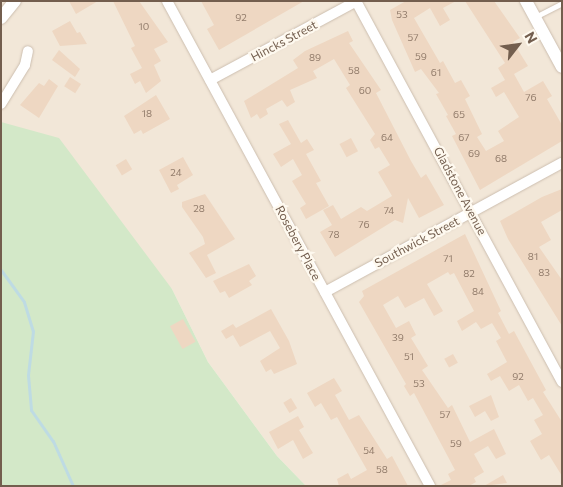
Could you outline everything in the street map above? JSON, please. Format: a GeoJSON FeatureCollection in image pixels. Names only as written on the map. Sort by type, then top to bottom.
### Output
{"type":"FeatureCollection","features":[{"type":"Feature","properties":{"kind":"street"},"geometry":{"type":"LineString","coordinates":[[1,18],[15,1]]}},
{"type":"Feature","properties":{"kind":"street","name":"Rosebery Place"},"geometry":{"type":"LineString","coordinates":[[167,1],[430,486]]}},
{"type":"Feature","properties":{"kind":"street","name":"Hincks Street"},"geometry":{"type":"LineString","coordinates":[[210,80],[356,1]]}},
{"type":"Feature","properties":{"kind":"street","name":"Gladstone Avenue"},"geometry":{"type":"LineString","coordinates":[[356,1],[562,382]]}},
{"type":"Feature","properties":{"kind":"street"},"geometry":{"type":"LineString","coordinates":[[526,1],[562,67]]}},
{"type":"Feature","properties":{"kind":"street"},"geometry":{"type":"LineString","coordinates":[[1,104],[25,65],[28,51]]}},
{"type":"Feature","properties":{"kind":"street","name":"Southwick Street"},"geometry":{"type":"LineString","coordinates":[[324,292],[562,163]]}},
{"type":"Feature","properties":{"kind":"lane"},"geometry":{"type":"LineString","coordinates":[[535,17],[562,3]]}},
{"type":"Feature","properties":{"kind":"shaded area"},"geometry":{"type":"Polygon","coordinates":[[[1,1],[562,1],[562,486],[306,486],[277,456],[208,362],[172,289],[1,122],[1,1]]]}},
{"type":"Feature","properties":{"kind":"green space"},"geometry":{"type":"Polygon","coordinates":[[[1,122],[59,138],[172,289],[208,362],[277,456],[306,486],[1,486],[1,122]]]}},
{"type":"Feature","properties":{"kind":"building"},"geometry":{"type":"Polygon","coordinates":[[[69,1],[98,1],[76,14],[69,1]]]}},
{"type":"Feature","properties":{"kind":"building"},"geometry":{"type":"Polygon","coordinates":[[[113,1],[139,1],[168,42],[154,49],[161,61],[154,65],[161,81],[146,93],[140,81],[135,84],[130,74],[142,68],[131,48],[135,46],[113,1]]]}},
{"type":"Feature","properties":{"kind":"building"},"geometry":{"type":"Polygon","coordinates":[[[201,1],[304,1],[219,50],[207,29],[214,25],[201,1]]]}},
{"type":"Feature","properties":{"kind":"building"},"geometry":{"type":"Polygon","coordinates":[[[406,1],[456,1],[443,8],[450,20],[440,26],[430,8],[414,18],[440,63],[443,61],[455,83],[461,80],[470,96],[465,99],[482,134],[477,137],[486,151],[504,141],[498,131],[519,117],[504,92],[496,97],[491,88],[505,80],[498,68],[505,63],[465,1],[494,1],[520,38],[513,42],[528,66],[514,74],[524,92],[543,81],[552,96],[547,99],[562,125],[562,141],[480,190],[452,136],[456,134],[436,94],[439,93],[421,69],[415,72],[392,20],[390,10],[406,1]]]}},
{"type":"Feature","properties":{"kind":"building"},"geometry":{"type":"Polygon","coordinates":[[[70,21],[77,33],[80,32],[87,44],[60,46],[52,31],[70,21]]]}},
{"type":"Feature","properties":{"kind":"building"},"geometry":{"type":"Polygon","coordinates":[[[348,31],[353,41],[349,43],[381,90],[376,93],[411,161],[421,178],[426,174],[444,205],[419,218],[408,198],[403,223],[395,220],[335,257],[320,232],[332,225],[323,210],[333,205],[341,219],[361,207],[367,211],[392,196],[378,172],[390,165],[379,147],[375,149],[370,140],[375,134],[346,88],[350,85],[334,59],[313,71],[317,78],[290,90],[295,102],[287,107],[282,100],[266,109],[268,114],[260,119],[257,114],[251,118],[244,101],[298,68],[293,60],[305,51],[348,31]]]}},
{"type":"Feature","properties":{"kind":"building"},"geometry":{"type":"Polygon","coordinates":[[[59,50],[80,69],[75,77],[52,60],[59,50]]]}},
{"type":"Feature","properties":{"kind":"building"},"geometry":{"type":"Polygon","coordinates":[[[70,77],[81,84],[75,93],[64,86],[70,77]]]}},
{"type":"Feature","properties":{"kind":"building"},"geometry":{"type":"Polygon","coordinates":[[[49,79],[58,86],[39,118],[20,105],[39,83],[44,86],[49,79]]]}},
{"type":"Feature","properties":{"kind":"building"},"geometry":{"type":"Polygon","coordinates":[[[156,95],[170,119],[143,134],[141,130],[134,134],[124,116],[156,95]]]}},
{"type":"Feature","properties":{"kind":"building"},"geometry":{"type":"Polygon","coordinates":[[[288,120],[301,143],[307,139],[314,150],[306,154],[321,181],[316,183],[329,206],[306,219],[300,208],[306,204],[292,181],[302,175],[293,159],[281,167],[273,154],[291,144],[279,124],[288,120]]]}},
{"type":"Feature","properties":{"kind":"building"},"geometry":{"type":"Polygon","coordinates":[[[351,138],[358,151],[347,157],[340,144],[351,138]]]}},
{"type":"Feature","properties":{"kind":"building"},"geometry":{"type":"Polygon","coordinates":[[[183,157],[193,175],[177,185],[179,189],[171,193],[159,170],[183,157]]]}},
{"type":"Feature","properties":{"kind":"building"},"geometry":{"type":"Polygon","coordinates":[[[126,159],[132,169],[122,175],[116,165],[126,159]]]}},
{"type":"Feature","properties":{"kind":"building"},"geometry":{"type":"Polygon","coordinates":[[[562,189],[562,210],[541,222],[551,240],[539,247],[562,280],[562,326],[508,239],[500,221],[542,197],[562,189]]]}},
{"type":"Feature","properties":{"kind":"building"},"geometry":{"type":"Polygon","coordinates":[[[205,194],[235,239],[207,255],[216,273],[206,278],[189,253],[205,244],[203,237],[182,207],[182,202],[205,194]]]}},
{"type":"Feature","properties":{"kind":"building"},"geometry":{"type":"Polygon","coordinates":[[[465,234],[501,311],[498,313],[509,334],[514,331],[546,390],[543,392],[562,422],[562,476],[549,455],[541,460],[530,441],[542,434],[534,420],[543,415],[533,398],[528,401],[519,385],[509,391],[500,376],[491,381],[487,374],[507,362],[496,341],[501,338],[492,323],[481,329],[476,322],[462,331],[457,321],[474,311],[454,273],[450,275],[448,272],[427,284],[443,311],[434,316],[424,298],[405,308],[398,296],[383,305],[396,328],[409,321],[416,335],[411,338],[428,366],[422,370],[448,408],[452,405],[470,442],[494,429],[506,454],[496,459],[488,446],[474,454],[484,472],[474,478],[476,482],[469,486],[439,486],[451,480],[448,474],[455,470],[414,393],[410,396],[404,386],[406,384],[359,302],[364,296],[362,291],[465,234]]]}},
{"type":"Feature","properties":{"kind":"building"},"geometry":{"type":"Polygon","coordinates":[[[249,264],[256,276],[249,281],[252,285],[229,298],[225,291],[220,293],[213,281],[249,264]]]}},
{"type":"Feature","properties":{"kind":"building"},"geometry":{"type":"Polygon","coordinates":[[[271,309],[289,341],[297,364],[274,374],[271,369],[266,372],[260,361],[280,348],[270,331],[240,347],[233,335],[226,339],[221,331],[233,324],[236,328],[271,309]]]}},
{"type":"Feature","properties":{"kind":"building"},"geometry":{"type":"Polygon","coordinates":[[[183,319],[196,342],[182,349],[170,326],[183,319]]]}},
{"type":"Feature","properties":{"kind":"building"},"geometry":{"type":"Polygon","coordinates":[[[453,354],[458,363],[449,368],[444,359],[453,354]]]}},
{"type":"Feature","properties":{"kind":"building"},"geometry":{"type":"Polygon","coordinates":[[[334,378],[342,391],[335,395],[349,420],[359,415],[387,459],[392,456],[408,486],[339,486],[337,479],[348,473],[351,479],[367,470],[337,417],[331,420],[321,403],[315,407],[307,393],[334,378]]]}},
{"type":"Feature","properties":{"kind":"building"},"geometry":{"type":"Polygon","coordinates":[[[491,395],[499,417],[491,421],[485,411],[475,417],[469,406],[491,395]]]}},
{"type":"Feature","properties":{"kind":"building"},"geometry":{"type":"Polygon","coordinates":[[[291,398],[297,408],[289,413],[283,403],[291,398]]]}},
{"type":"Feature","properties":{"kind":"building"},"geometry":{"type":"Polygon","coordinates":[[[298,416],[304,427],[299,430],[313,453],[303,459],[293,440],[278,449],[269,432],[298,416]]]}},
{"type":"Feature","properties":{"kind":"building"},"geometry":{"type":"Polygon","coordinates":[[[503,475],[507,483],[484,486],[503,475]]]}},
{"type":"Feature","properties":{"kind":"waterway"},"geometry":{"type":"LineString","coordinates":[[1,270],[24,302],[33,331],[28,375],[31,410],[53,441],[73,486]]}}]}
